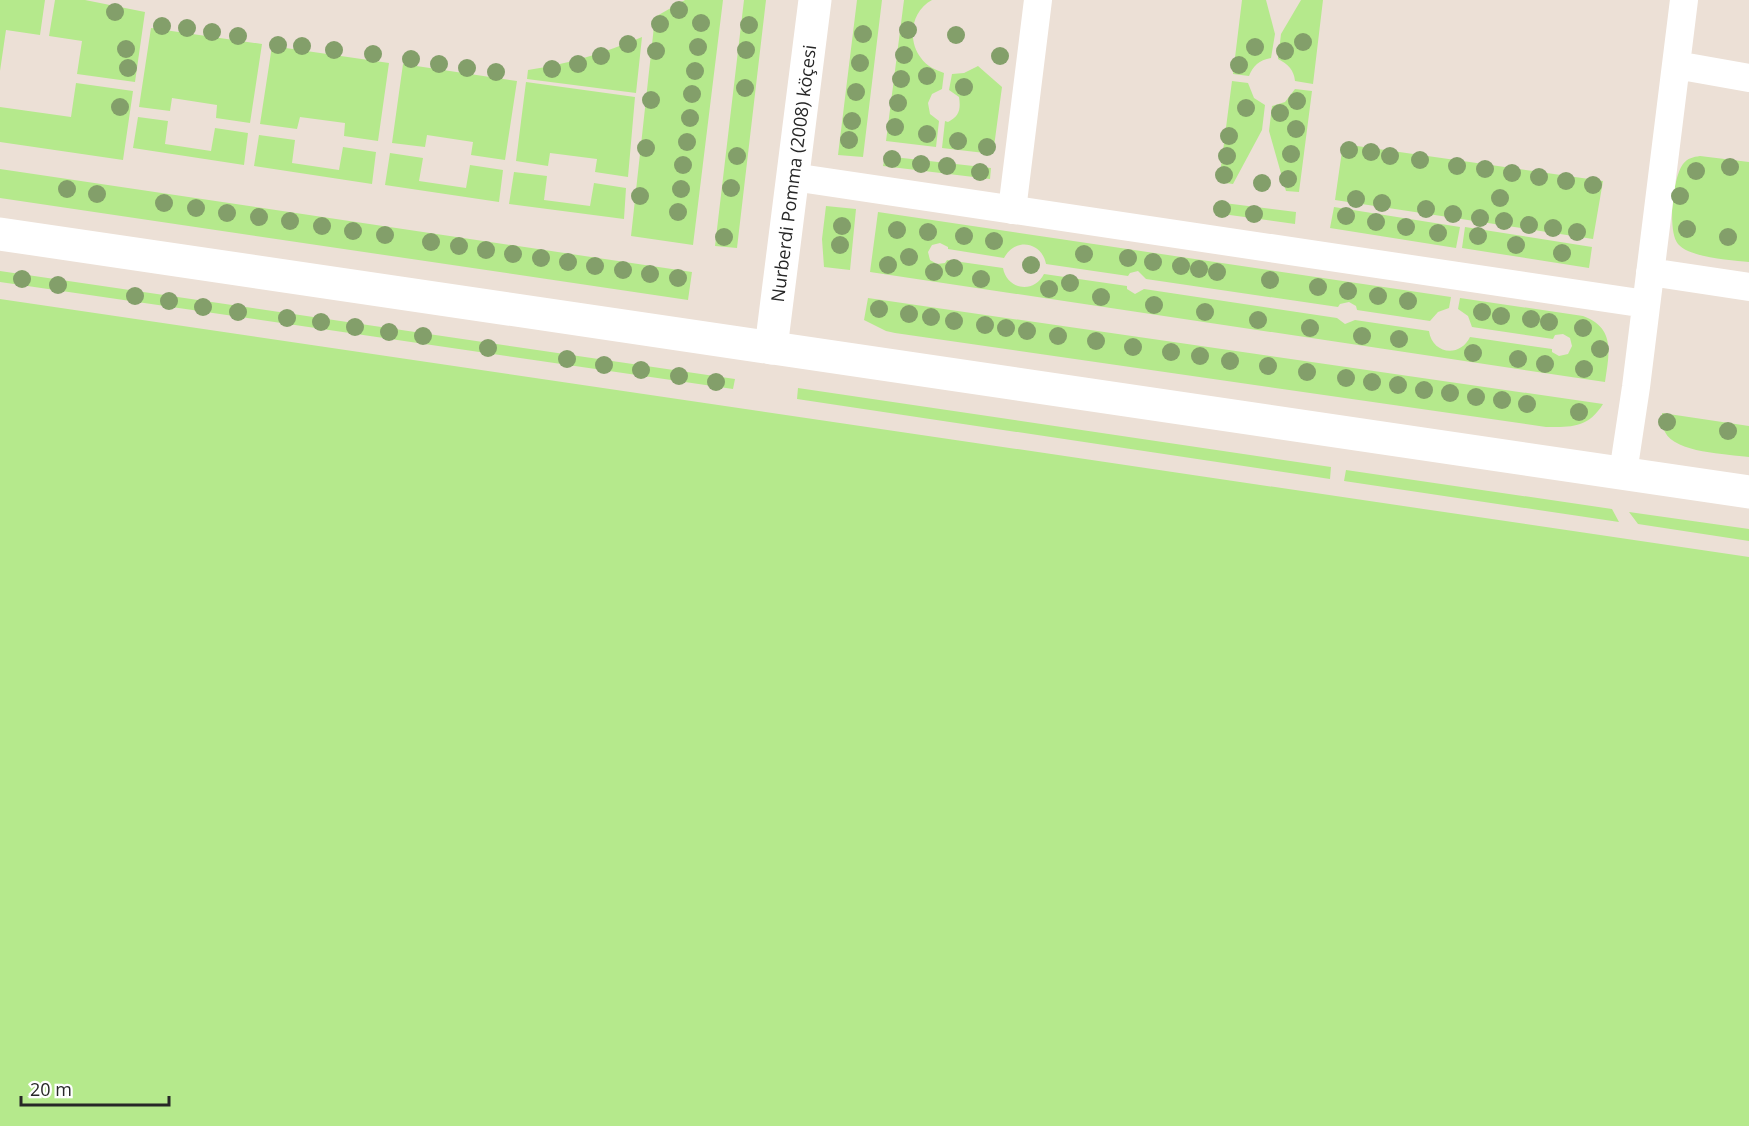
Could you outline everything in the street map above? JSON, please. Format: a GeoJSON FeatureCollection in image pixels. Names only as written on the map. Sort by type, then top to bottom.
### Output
{"type":"FeatureCollection","features":[{"type":"Feature","properties":{"kind":"street","name":"Nurberdi Pomma (2008) köçesi"},"geometry":{"type":"LineString","coordinates":[[771,348],[815,0]]}},
{"type":"Feature","properties":{"kind":"street"},"geometry":{"type":"LineString","coordinates":[[0,234],[1749,492]]}},
{"type":"Feature","properties":{"kind":"lane"},"geometry":{"type":"LineString","coordinates":[[1012,210],[1038,0]]}},
{"type":"Feature","properties":{"kind":"lane"},"geometry":{"type":"LineString","coordinates":[[1623,473],[1684,0]]}},
{"type":"Feature","properties":{"kind":"lane"},"geometry":{"type":"LineString","coordinates":[[1676,65],[1749,78]]}},
{"type":"Feature","properties":{"kind":"lane"},"geometry":{"type":"LineString","coordinates":[[792,177],[1646,304]]}},
{"type":"Feature","properties":{"kind":"lane"},"geometry":{"type":"LineString","coordinates":[[1650,272],[1749,287]]}},
{"type":"Feature","properties":{"kind":"green space"},"geometry":{"type":"Polygon","coordinates":[[[0,0],[45,0],[40,35],[6,30],[0,71],[0,0]]]}},
{"type":"Feature","properties":{"kind":"green space"},"geometry":{"type":"Polygon","coordinates":[[[55,0],[85,0],[145,12],[135,82],[77,74],[82,41],[49,36],[55,0]]]}},
{"type":"Feature","properties":{"kind":"green space"},"geometry":{"type":"Polygon","coordinates":[[[685,0],[723,0],[693,245],[631,236],[655,17],[685,0]]]}},
{"type":"Feature","properties":{"kind":"green space"},"geometry":{"type":"Polygon","coordinates":[[[744,0],[766,0],[737,248],[715,246],[744,0]]]}},
{"type":"Feature","properties":{"kind":"green space"},"geometry":{"type":"Polygon","coordinates":[[[857,0],[882,0],[863,157],[838,155],[857,0]]]}},
{"type":"Feature","properties":{"kind":"green space"},"geometry":{"type":"Polygon","coordinates":[[[904,0],[932,0],[919,11],[913,26],[913,35],[917,51],[923,61],[944,73],[942,89],[932,94],[928,103],[930,114],[939,121],[936,147],[886,141],[904,0]]]}},
{"type":"Feature","properties":{"kind":"green space"},"geometry":{"type":"Polygon","coordinates":[[[1242,0],[1266,0],[1275,34],[1271,58],[1257,64],[1249,76],[1233,74],[1242,0]]]}},
{"type":"Feature","properties":{"kind":"green space"},"geometry":{"type":"Polygon","coordinates":[[[1301,0],[1323,0],[1313,84],[1295,81],[1290,68],[1278,59],[1281,34],[1301,0]]]}},
{"type":"Feature","properties":{"kind":"green space"},"geometry":{"type":"Polygon","coordinates":[[[151,28],[262,44],[250,123],[216,118],[217,105],[172,98],[170,111],[139,107],[151,28]]]}},
{"type":"Feature","properties":{"kind":"green space"},"geometry":{"type":"Polygon","coordinates":[[[642,37],[636,93],[527,79],[528,70],[586,57],[642,37]]]}},
{"type":"Feature","properties":{"kind":"green space"},"geometry":{"type":"Polygon","coordinates":[[[272,46],[389,63],[378,141],[344,136],[345,123],[300,117],[297,129],[260,124],[272,46]]]}},
{"type":"Feature","properties":{"kind":"green space"},"geometry":{"type":"Polygon","coordinates":[[[403,64],[517,81],[505,160],[471,155],[473,142],[427,135],[425,147],[392,143],[403,64]]]}},
{"type":"Feature","properties":{"kind":"green space"},"geometry":{"type":"Polygon","coordinates":[[[978,66],[1002,87],[993,154],[942,148],[945,121],[948,122],[957,115],[960,106],[959,97],[949,90],[952,74],[964,73],[978,66]]]}},
{"type":"Feature","properties":{"kind":"green space"},"geometry":{"type":"Polygon","coordinates":[[[1232,81],[1248,83],[1254,98],[1265,105],[1262,130],[1233,184],[1219,182],[1232,81]]]}},
{"type":"Feature","properties":{"kind":"green space"},"geometry":{"type":"Polygon","coordinates":[[[526,82],[635,97],[628,177],[595,172],[597,159],[550,153],[548,166],[516,161],[526,82]]]}},
{"type":"Feature","properties":{"kind":"green space"},"geometry":{"type":"Polygon","coordinates":[[[76,83],[133,91],[123,160],[0,142],[0,107],[71,117],[76,83]]]}},
{"type":"Feature","properties":{"kind":"green space"},"geometry":{"type":"Polygon","coordinates":[[[1295,89],[1312,91],[1299,192],[1286,191],[1269,131],[1272,106],[1285,102],[1295,89]]]}},
{"type":"Feature","properties":{"kind":"green space"},"geometry":{"type":"Polygon","coordinates":[[[138,117],[168,121],[165,144],[211,151],[215,128],[248,133],[244,165],[133,148],[138,117]]]}},
{"type":"Feature","properties":{"kind":"green space"},"geometry":{"type":"Polygon","coordinates":[[[259,135],[295,140],[292,163],[339,170],[343,147],[376,152],[372,184],[254,166],[259,135]]]}},
{"type":"Feature","properties":{"kind":"green space"},"geometry":{"type":"Polygon","coordinates":[[[1343,144],[1603,181],[1593,239],[1335,200],[1343,144]]]}},
{"type":"Feature","properties":{"kind":"green space"},"geometry":{"type":"Polygon","coordinates":[[[390,153],[423,158],[419,181],[466,188],[470,165],[503,170],[499,202],[385,185],[390,153]]]}},
{"type":"Feature","properties":{"kind":"green space"},"geometry":{"type":"Polygon","coordinates":[[[885,156],[991,168],[990,179],[883,166],[885,156]]]}},
{"type":"Feature","properties":{"kind":"green space"},"geometry":{"type":"Polygon","coordinates":[[[1700,156],[1749,162],[1749,262],[1711,258],[1684,249],[1678,244],[1672,216],[1676,180],[1685,162],[1700,156]]]}},
{"type":"Feature","properties":{"kind":"green space"},"geometry":{"type":"Polygon","coordinates":[[[0,169],[692,272],[688,300],[0,198],[0,169]]]}},
{"type":"Feature","properties":{"kind":"green space"},"geometry":{"type":"Polygon","coordinates":[[[514,172],[547,176],[544,200],[590,206],[594,183],[626,188],[624,219],[509,204],[514,172]]]}},
{"type":"Feature","properties":{"kind":"green space"},"geometry":{"type":"Polygon","coordinates":[[[1216,202],[1296,212],[1295,224],[1215,213],[1216,202]]]}},
{"type":"Feature","properties":{"kind":"green space"},"geometry":{"type":"Polygon","coordinates":[[[826,206],[856,209],[850,270],[824,267],[822,239],[826,206]]]}},
{"type":"Feature","properties":{"kind":"green space"},"geometry":{"type":"Polygon","coordinates":[[[1334,207],[1460,227],[1456,248],[1330,228],[1334,207]]]}},
{"type":"Feature","properties":{"kind":"green space"},"geometry":{"type":"Polygon","coordinates":[[[878,212],[1451,297],[1449,308],[1438,312],[1430,321],[1357,310],[1356,306],[1349,302],[1340,304],[1338,307],[1146,279],[1138,271],[1128,276],[1046,264],[1039,251],[1028,245],[1015,247],[1004,258],[948,249],[940,243],[932,245],[928,252],[930,260],[937,264],[945,263],[947,260],[1003,268],[1010,281],[1021,287],[1034,285],[1044,274],[1127,286],[1127,289],[1135,294],[1144,289],[1337,318],[1345,324],[1355,320],[1429,331],[1435,345],[1447,350],[1460,348],[1470,337],[1552,349],[1552,352],[1559,356],[1568,354],[1572,346],[1570,338],[1563,334],[1555,335],[1553,339],[1472,327],[1468,316],[1458,309],[1460,298],[1583,316],[1594,321],[1606,335],[1608,362],[1605,382],[870,272],[878,212]]]}},
{"type":"Feature","properties":{"kind":"green space"},"geometry":{"type":"Polygon","coordinates":[[[1465,227],[1592,247],[1589,268],[1462,248],[1465,227]]]}},
{"type":"Feature","properties":{"kind":"green space"},"geometry":{"type":"Polygon","coordinates":[[[0,271],[735,379],[733,389],[0,282],[0,271]]]}},
{"type":"Feature","properties":{"kind":"green space"},"geometry":{"type":"Polygon","coordinates":[[[868,298],[1603,404],[1585,422],[1572,426],[1546,427],[895,333],[864,320],[868,298]]]}},
{"type":"Feature","properties":{"kind":"green space"},"geometry":{"type":"Polygon","coordinates":[[[0,299],[1749,557],[1749,1126],[0,1126],[0,299]]]}},
{"type":"Feature","properties":{"kind":"green space"},"geometry":{"type":"Polygon","coordinates":[[[798,388],[1331,467],[1330,479],[797,399],[798,388]]]}},
{"type":"Feature","properties":{"kind":"green space"},"geometry":{"type":"Polygon","coordinates":[[[1662,413],[1749,426],[1749,457],[1702,451],[1679,444],[1665,432],[1662,413]]]}},
{"type":"Feature","properties":{"kind":"green space"},"geometry":{"type":"Polygon","coordinates":[[[1346,470],[1612,509],[1619,522],[1344,481],[1346,470]]]}},
{"type":"Feature","properties":{"kind":"green space"},"geometry":{"type":"Polygon","coordinates":[[[1629,512],[1749,529],[1749,541],[1638,524],[1629,512]]]}}]}
